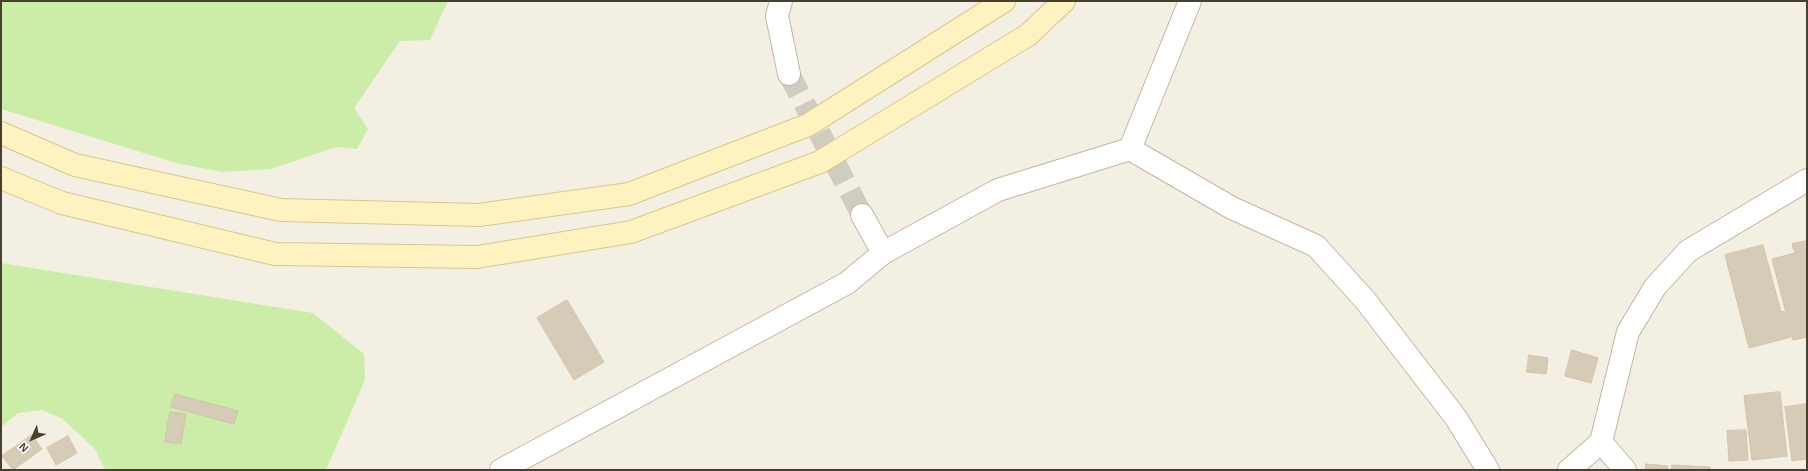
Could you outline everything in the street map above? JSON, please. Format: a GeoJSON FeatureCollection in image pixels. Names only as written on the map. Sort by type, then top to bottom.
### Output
{"type":"FeatureCollection","features":[{"type":"Feature","properties":{"kind":"street"},"geometry":{"type":"LineString","coordinates":[[781,1],[777,16],[789,74]]}},
{"type":"Feature","properties":{"kind":"street"},"geometry":{"type":"LineString","coordinates":[[1,133],[75,165],[281,210],[479,215],[629,194],[808,125],[1004,1]]}},
{"type":"Feature","properties":{"kind":"street"},"geometry":{"type":"LineString","coordinates":[[1,178],[62,203],[274,254],[477,257],[608,236],[631,232],[820,162],[1028,34],[1064,1]]}},
{"type":"Feature","properties":{"kind":"street"},"geometry":{"type":"LineString","coordinates":[[1130,150],[1190,1]]}},
{"type":"Feature","properties":{"kind":"street"},"geometry":{"type":"LineString","coordinates":[[500,470],[847,283],[883,253],[998,190],[1130,150],[1232,208],[1316,246],[1370,306],[1456,418],[1488,470]]}},
{"type":"Feature","properties":{"kind":"street"},"geometry":{"type":"LineString","coordinates":[[1569,470],[1601,442],[1628,332],[1656,287],[1688,251],[1807,180]]}},
{"type":"Feature","properties":{"kind":"street"},"geometry":{"type":"LineString","coordinates":[[862,215],[883,253]]}},
{"type":"Feature","properties":{"kind":"street"},"geometry":{"type":"LineString","coordinates":[[1601,442],[1625,470]]}},
{"type":"Feature","properties":{"kind":"green space"},"geometry":{"type":"Polygon","coordinates":[[[1,1],[448,1],[430,40],[400,41],[354,108],[368,129],[357,149],[336,147],[271,169],[222,172],[176,163],[1,109],[1,1]]]}},
{"type":"Feature","properties":{"kind":"green space"},"geometry":{"type":"Polygon","coordinates":[[[1,263],[313,313],[364,354],[365,380],[326,470],[105,470],[95,449],[63,419],[42,410],[18,413],[1,427],[1,263]]]}},
{"type":"Feature","properties":{"kind":"building"},"geometry":{"type":"Polygon","coordinates":[[[1807,241],[1807,337],[1793,340],[1772,259],[1795,253],[1792,244],[1807,241]]]}},
{"type":"Feature","properties":{"kind":"building"},"geometry":{"type":"Polygon","coordinates":[[[1763,245],[1781,312],[1784,311],[1791,337],[1749,348],[1725,255],[1763,245]]]}},
{"type":"Feature","properties":{"kind":"building"},"geometry":{"type":"Polygon","coordinates":[[[567,300],[604,362],[574,380],[537,318],[567,300]]]}},
{"type":"Feature","properties":{"kind":"building"},"geometry":{"type":"Polygon","coordinates":[[[1572,350],[1598,358],[1591,383],[1565,376],[1572,350]]]}},
{"type":"Feature","properties":{"kind":"building"},"geometry":{"type":"Polygon","coordinates":[[[1529,355],[1548,358],[1546,374],[1527,372],[1529,355]]]}},
{"type":"Feature","properties":{"kind":"building"},"geometry":{"type":"Polygon","coordinates":[[[1780,392],[1787,456],[1752,460],[1744,396],[1780,392]]]}},
{"type":"Feature","properties":{"kind":"building"},"geometry":{"type":"Polygon","coordinates":[[[175,394],[238,411],[234,424],[171,407],[175,394]]]}},
{"type":"Feature","properties":{"kind":"building"},"geometry":{"type":"Polygon","coordinates":[[[1807,404],[1807,459],[1792,461],[1785,407],[1807,404]]]}},
{"type":"Feature","properties":{"kind":"building"},"geometry":{"type":"Polygon","coordinates":[[[170,412],[186,414],[181,444],[165,442],[170,412]]]}},
{"type":"Feature","properties":{"kind":"building"},"geometry":{"type":"Polygon","coordinates":[[[1746,430],[1748,460],[1729,461],[1727,431],[1746,430]]]}},
{"type":"Feature","properties":{"kind":"building"},"geometry":{"type":"Polygon","coordinates":[[[32,435],[42,449],[13,470],[2,456],[32,435]]]}},
{"type":"Feature","properties":{"kind":"building"},"geometry":{"type":"Polygon","coordinates":[[[68,436],[77,453],[56,465],[47,448],[68,436]]]}},
{"type":"Feature","properties":{"kind":"building"},"geometry":{"type":"Polygon","coordinates":[[[1646,464],[1668,466],[1668,470],[1646,470],[1646,464]]]}},
{"type":"Feature","properties":{"kind":"building"},"geometry":{"type":"Polygon","coordinates":[[[1672,465],[1710,467],[1710,470],[1672,470],[1672,465]]]}},
{"type":"Feature","properties":{"kind":"tunnel"},"geometry":{"type":"LineString","coordinates":[[789,74],[862,215]]}}]}
